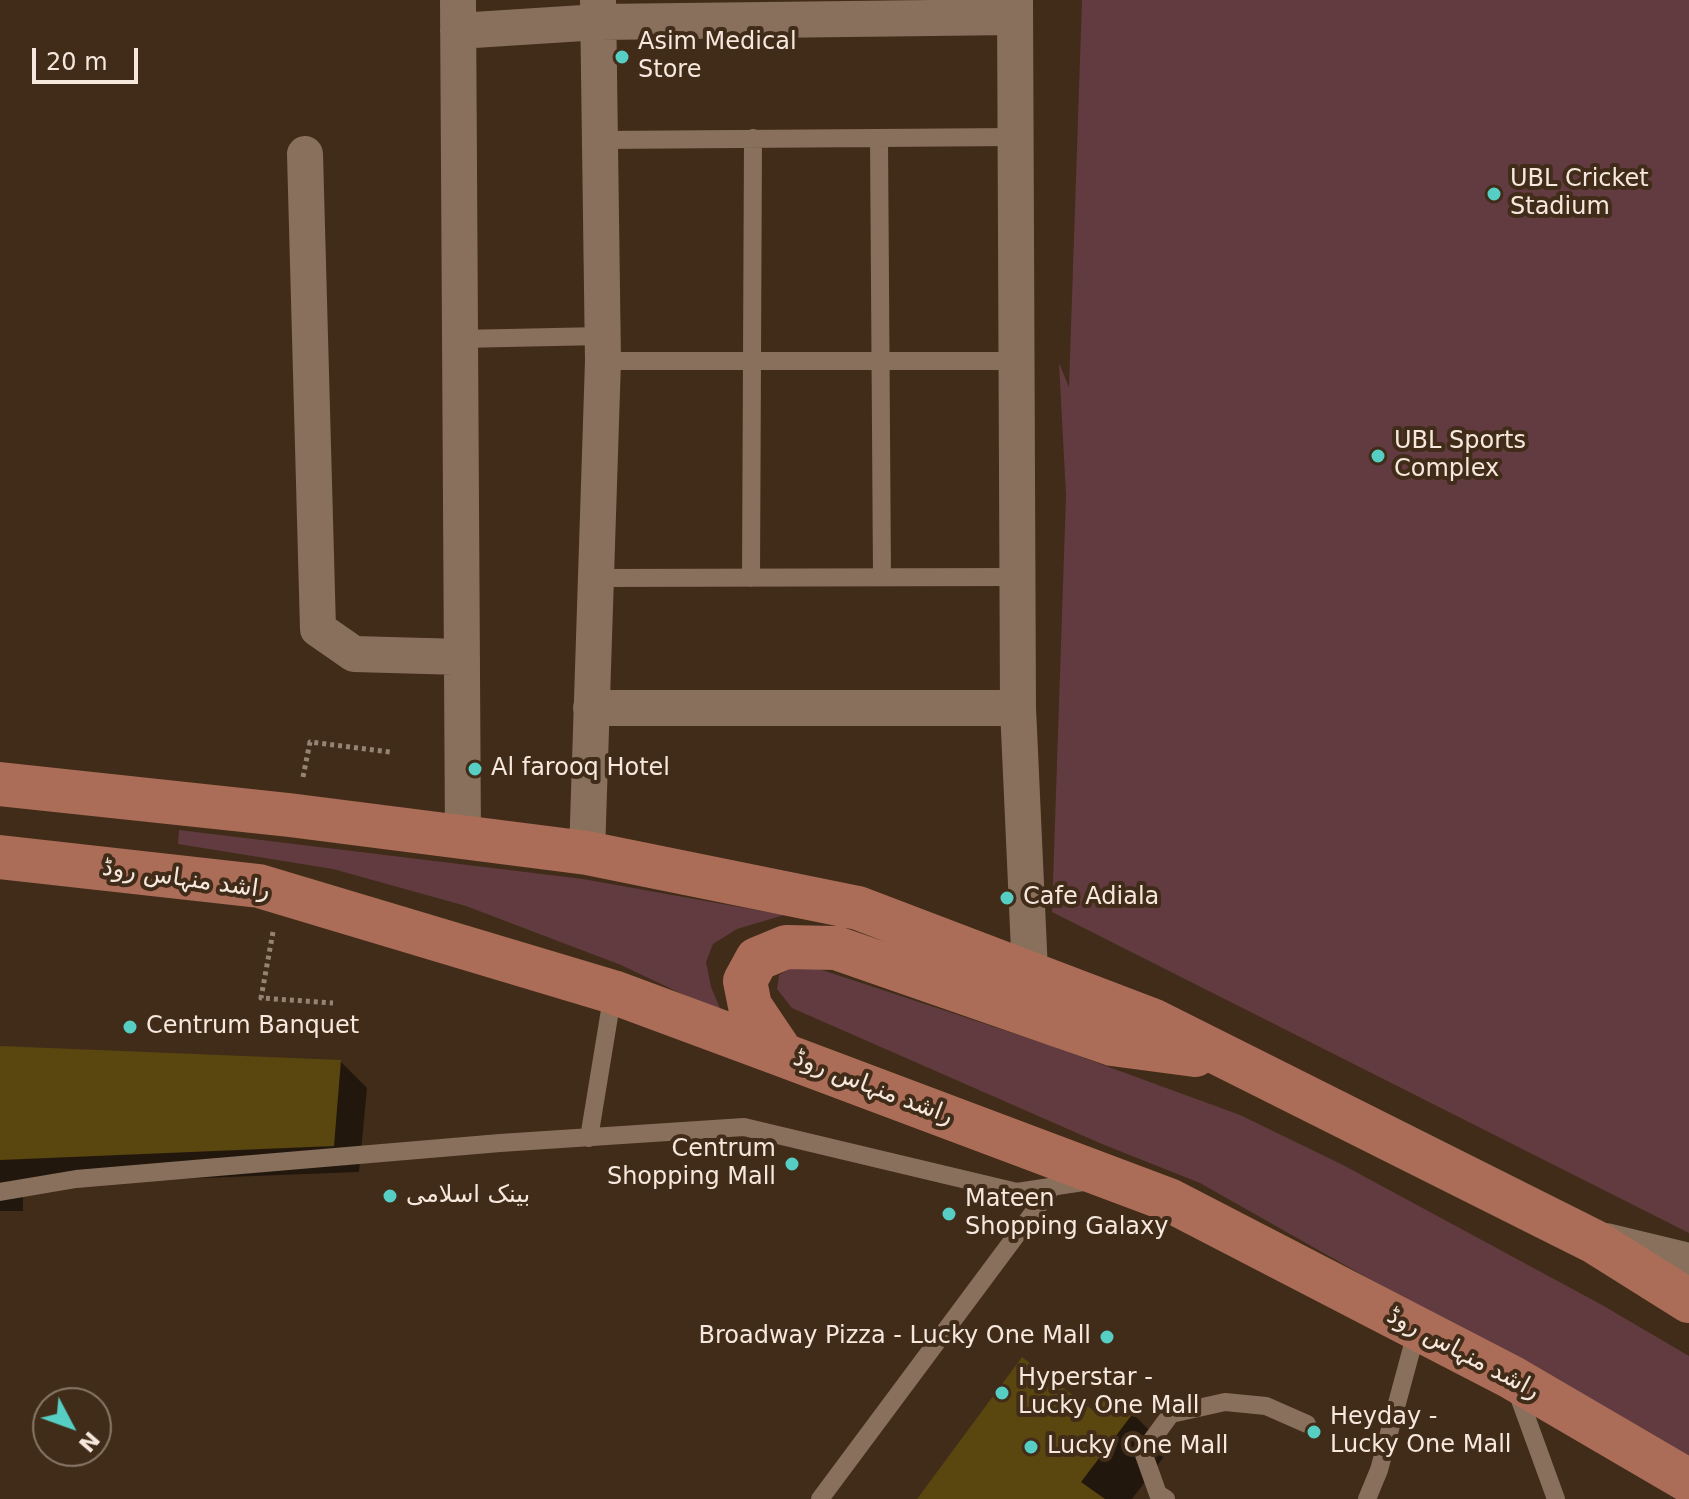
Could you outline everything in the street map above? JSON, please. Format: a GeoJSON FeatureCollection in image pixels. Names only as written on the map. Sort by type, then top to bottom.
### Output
{"type":"FeatureCollection","features":[{"type":"Feature","properties":{"kind":"main road"},"geometry":{"type":"LineString","coordinates":[[0,784],[289,815],[587,853],[858,908],[1152,1020],[1595,1242],[1689,1301]]}},
{"type":"Feature","properties":{"kind":"main road","name":"راشد منہاس روڈ"},"geometry":{"type":"LineString","coordinates":[[0,857],[259,886],[613,992],[1169,1200],[1511,1377],[1689,1481]]}},
{"type":"Feature","properties":{"kind":"main road"},"geometry":{"type":"LineString","coordinates":[[783,1055],[750,1006],[745,981],[757,959],[786,947],[836,948],[1112,1044],[1229,1059]]}},
{"type":"Feature","properties":{"kind":"main road"},"geometry":{"type":"LineString","coordinates":[[1595,1242],[1689,1265]]}},
{"type":"Feature","properties":{"kind":"street"},"geometry":{"type":"LineString","coordinates":[[463,837],[458,16],[598,11],[1015,8],[1018,708],[1030,972]]}},
{"type":"Feature","properties":{"kind":"street"},"geometry":{"type":"LineString","coordinates":[[587,853],[603,349],[598,11]]}},
{"type":"Feature","properties":{"kind":"street"},"geometry":{"type":"LineString","coordinates":[[305,154],[318,629],[354,654],[462,657]]}},
{"type":"Feature","properties":{"kind":"street"},"geometry":{"type":"LineString","coordinates":[[591,708],[1018,708]]}},
{"type":"Feature","properties":{"kind":"lane"},"geometry":{"type":"LineString","coordinates":[[600,140],[1015,137]]}},
{"type":"Feature","properties":{"kind":"lane"},"geometry":{"type":"LineString","coordinates":[[751,578],[753,138]]}},
{"type":"Feature","properties":{"kind":"lane"},"geometry":{"type":"LineString","coordinates":[[879,138],[882,577]]}},
{"type":"Feature","properties":{"kind":"lane"},"geometry":{"type":"LineString","coordinates":[[459,339],[752,360],[1016,361]]}},
{"type":"Feature","properties":{"kind":"lane"},"geometry":{"type":"LineString","coordinates":[[596,578],[1017,577]]}},
{"type":"Feature","properties":{"kind":"lane"},"geometry":{"type":"LineString","coordinates":[[589,1138],[613,992]]}},
{"type":"Feature","properties":{"kind":"lane"},"geometry":{"type":"LineString","coordinates":[[0,1192],[76,1179],[484,1144],[744,1127],[1017,1192],[1110,1178]]}},
{"type":"Feature","properties":{"kind":"lane"},"geometry":{"type":"LineString","coordinates":[[820,1499],[1053,1186]]}},
{"type":"Feature","properties":{"kind":"lane"},"geometry":{"type":"LineString","coordinates":[[1367,1499],[1379,1470],[1417,1329]]}},
{"type":"Feature","properties":{"kind":"lane"},"geometry":{"type":"LineString","coordinates":[[1511,1377],[1556,1499]]}},
{"type":"Feature","properties":{"kind":"lane"},"geometry":{"type":"LineString","coordinates":[[1166,1499],[1158,1494],[1143,1452],[1171,1414],[1225,1402],[1266,1406],[1307,1424]]}},
{"type":"Feature","properties":{"kind":"path"},"geometry":{"type":"LineString","coordinates":[[310,742],[390,752]]}},
{"type":"Feature","properties":{"kind":"path"},"geometry":{"type":"LineString","coordinates":[[261,998],[333,1003]]}},
{"type":"Feature","properties":{"kind":"shaded area","name":"UBL Sports Complex"},"geometry":{"type":"Polygon","coordinates":[[[1082,0],[1689,0],[1689,1233],[1052,912],[1066,495],[1059,363],[1069,387],[1082,0]]]}},
{"type":"Feature","properties":{"kind":"shaded area"},"geometry":{"type":"Polygon","coordinates":[[[179,830],[583,879],[784,915],[737,929],[713,944],[706,962],[711,987],[722,1013],[621,965],[466,906],[333,869],[178,844],[179,830]]]}},
{"type":"Feature","properties":{"kind":"shaded area"},"geometry":{"type":"Polygon","coordinates":[[[807,965],[1046,1044],[1240,1115],[1343,1165],[1602,1305],[1689,1356],[1689,1460],[1200,1183],[1102,1144],[792,1008],[777,989],[779,975],[791,968],[807,965]]]}},
{"type":"Feature","properties":{"kind":"building","name":"Centrum Banquet"},"geometry":{"type":"Polygon","coordinates":[[[0,1046],[341,1060],[334,1146],[0,1160],[0,1046]]]}},
{"type":"Feature","properties":{"kind":"building","name":"Lucky One Mall"},"geometry":{"type":"Polygon","coordinates":[[[1022,1357],[1094,1411],[1107,1393],[1134,1412],[1081,1482],[1105,1499],[917,1499],[1022,1357]]]}},
{"type":"Feature","properties":{"kind":"place","name":"Asim Medical Store"},"geometry":{"type":"Point","coordinates":[622,57]}},
{"type":"Feature","properties":{"kind":"place","name":"UBL Cricket Stadium"},"geometry":{"type":"Point","coordinates":[1494,194]}},
{"type":"Feature","properties":{"kind":"place","name":"UBL Sports Complex"},"geometry":{"type":"Point","coordinates":[1378,456]}},
{"type":"Feature","properties":{"kind":"place","name":"Al farooq Hotel"},"geometry":{"type":"Point","coordinates":[475,769]}},
{"type":"Feature","properties":{"kind":"place","name":"Cafe Adiala"},"geometry":{"type":"Point","coordinates":[1007,898]}},
{"type":"Feature","properties":{"kind":"place","name":"Centrum Banquet"},"geometry":{"type":"Point","coordinates":[130,1027]}},
{"type":"Feature","properties":{"kind":"place","name":"Centrum Shopping Mall"},"geometry":{"type":"Point","coordinates":[792,1164]}},
{"type":"Feature","properties":{"kind":"place","name":"بینک اسلامی"},"geometry":{"type":"Point","coordinates":[390,1196]}},
{"type":"Feature","properties":{"kind":"place","name":"Mateen Shopping Galaxy"},"geometry":{"type":"Point","coordinates":[949,1214]}},
{"type":"Feature","properties":{"kind":"place","name":"Broadway Pizza - Lucky One Mall"},"geometry":{"type":"Point","coordinates":[1107,1337]}},
{"type":"Feature","properties":{"kind":"place","name":"Hyperstar - Lucky One Mall"},"geometry":{"type":"Point","coordinates":[1002,1393]}},
{"type":"Feature","properties":{"kind":"place","name":"Heyday - Lucky One Mall"},"geometry":{"type":"Point","coordinates":[1314,1432]}},
{"type":"Feature","properties":{"kind":"place","name":"Lucky One Mall"},"geometry":{"type":"Point","coordinates":[1031,1447]}}]}
